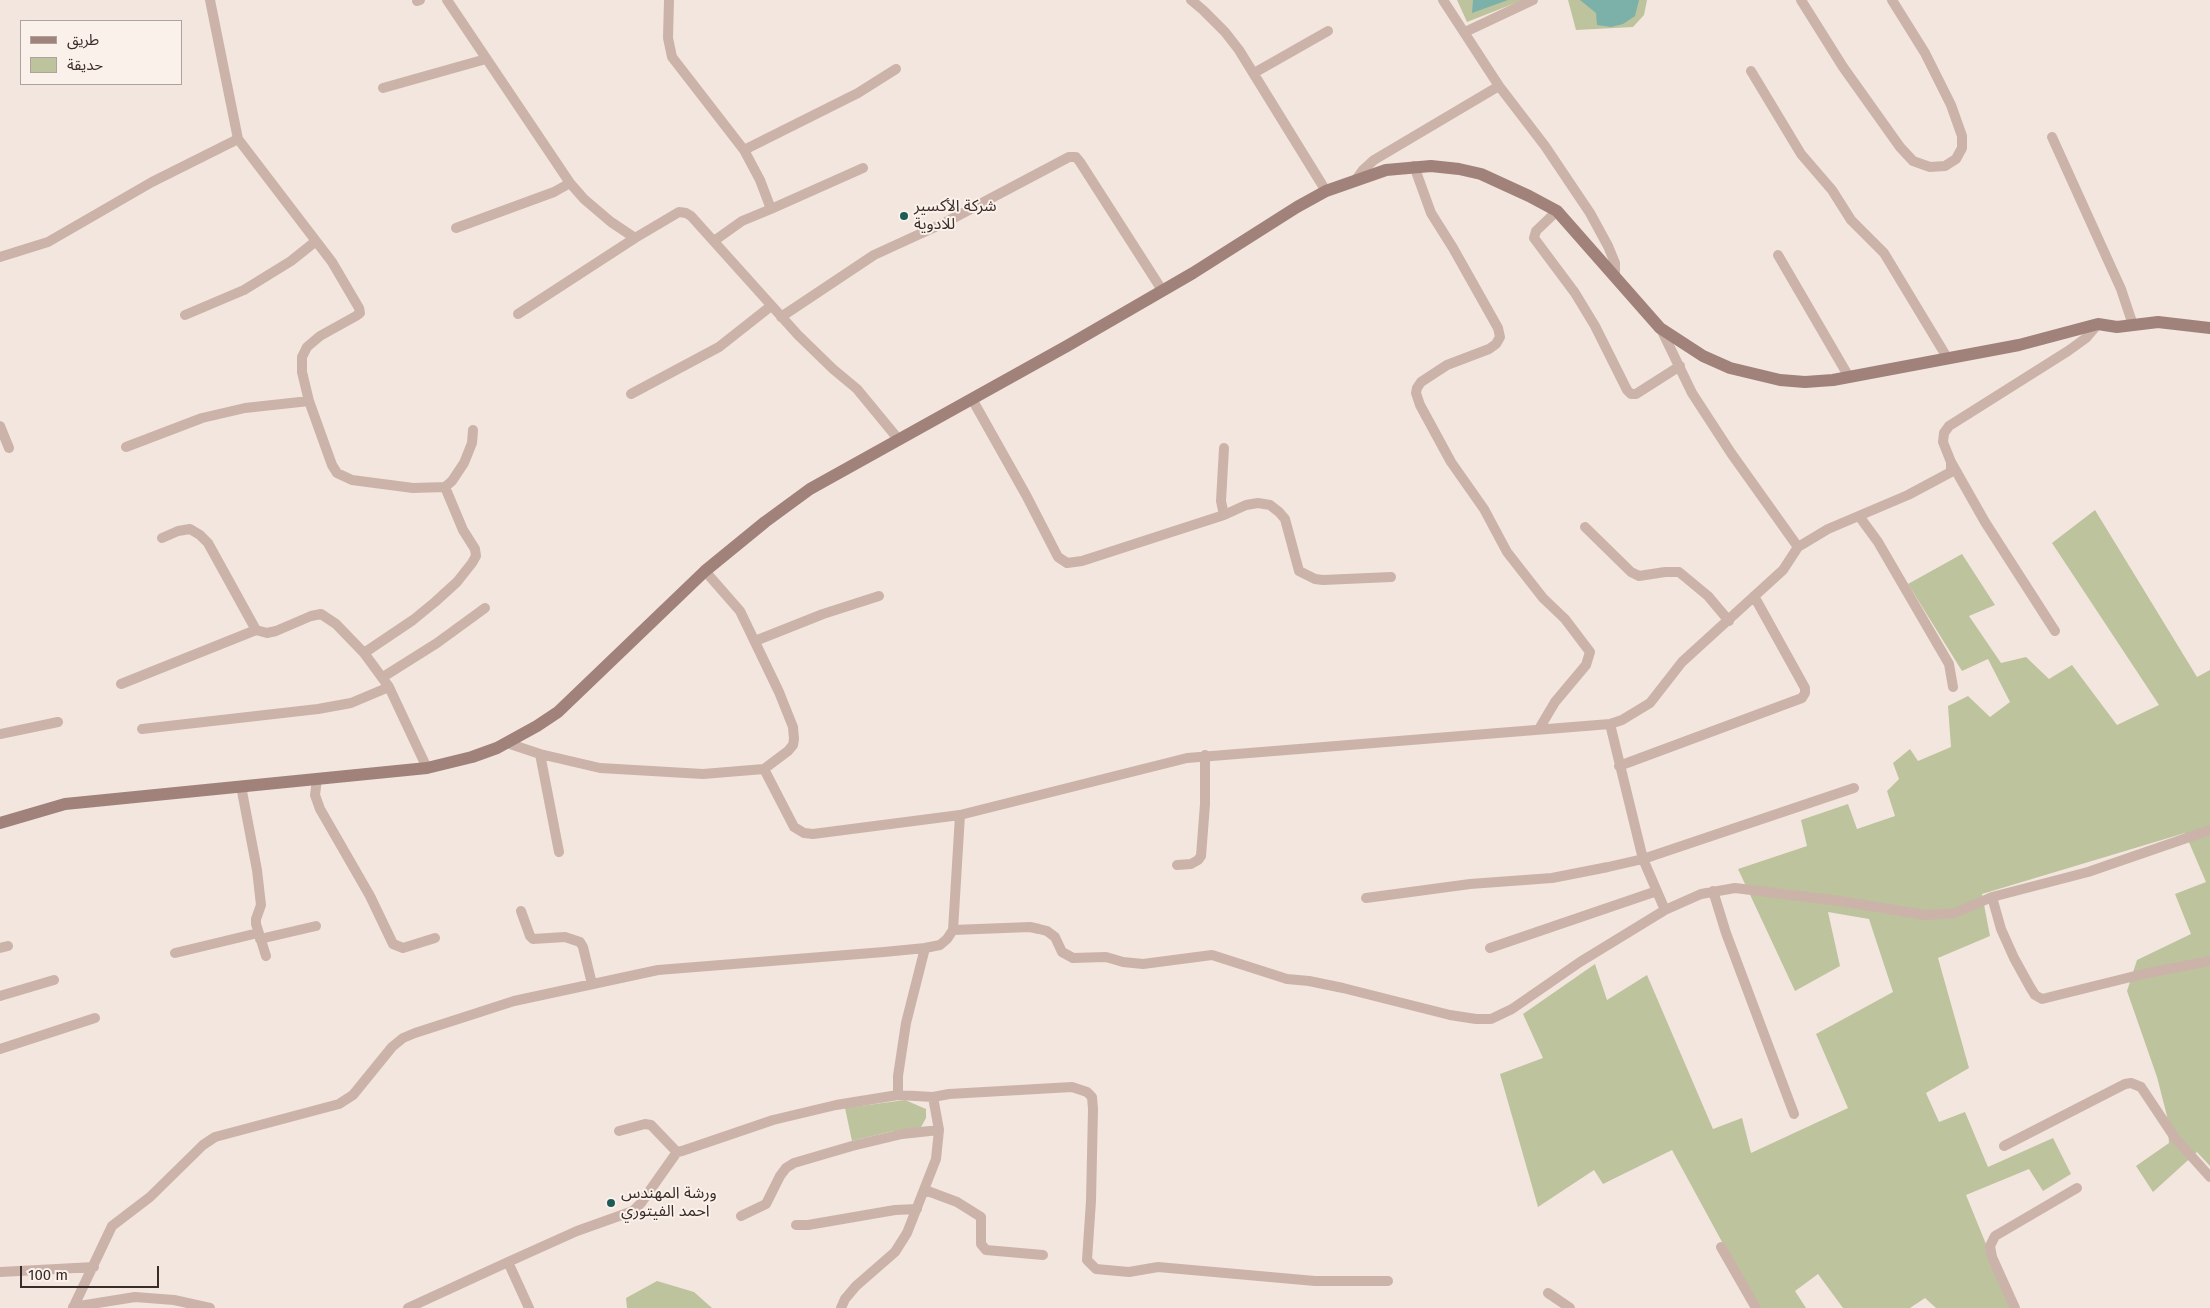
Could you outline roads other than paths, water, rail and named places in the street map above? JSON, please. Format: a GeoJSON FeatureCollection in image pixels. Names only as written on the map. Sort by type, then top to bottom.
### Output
{"type":"FeatureCollection","features":[{"type":"Feature","properties":{"kind":"main road"},"geometry":{"type":"LineString","coordinates":[[0,824],[66,804],[427,768],[472,757],[507,743],[537,726],[577,696],[616,655],[705,571],[765,522],[810,489],[1162,290],[1297,207],[1326,191],[1386,170],[1414,166],[1431,166],[1481,174],[1557,211],[1616,275],[1660,328],[1703,356],[1730,368],[1780,380],[1805,382],[1849,377],[2019,345],[2098,324],[2116,327],[2158,322],[2210,328]]}},
{"type":"Feature","properties":{"kind":"street"},"geometry":{"type":"LineString","coordinates":[[210,0],[238,139],[332,262],[359,308],[360,313],[320,336],[307,347],[302,357],[302,372],[309,401],[332,465],[345,478],[414,488],[445,487],[452,482],[464,463],[472,443],[473,430]]}},
{"type":"Feature","properties":{"kind":"street"},"geometry":{"type":"LineString","coordinates":[[447,0],[570,184],[598,211],[635,238]]}},
{"type":"Feature","properties":{"kind":"street"},"geometry":{"type":"LineString","coordinates":[[669,0],[668,38],[672,58],[744,150],[760,180],[771,209]]}},
{"type":"Feature","properties":{"kind":"street"},"geometry":{"type":"LineString","coordinates":[[1190,0],[1225,32],[1254,73],[1326,191]]}},
{"type":"Feature","properties":{"kind":"street"},"geometry":{"type":"LineString","coordinates":[[1444,0],[1499,86],[1545,146],[1590,213],[1608,246],[1615,263],[1616,275]]}},
{"type":"Feature","properties":{"kind":"street"},"geometry":{"type":"LineString","coordinates":[[1465,32],[1533,0]]}},
{"type":"Feature","properties":{"kind":"street"},"geometry":{"type":"LineString","coordinates":[[1801,0],[1843,67],[1900,147],[1913,161],[1930,167],[1945,166],[1956,159],[1962,148],[1962,136],[1951,105],[1924,53],[1892,0]]}},
{"type":"Feature","properties":{"kind":"street"},"geometry":{"type":"LineString","coordinates":[[1254,73],[1328,31]]}},
{"type":"Feature","properties":{"kind":"street"},"geometry":{"type":"LineString","coordinates":[[384,88],[486,59]]}},
{"type":"Feature","properties":{"kind":"street"},"geometry":{"type":"LineString","coordinates":[[744,150],[858,94],[896,69]]}},
{"type":"Feature","properties":{"kind":"street"},"geometry":{"type":"LineString","coordinates":[[1751,71],[1802,154],[1832,190],[1851,220],[1873,239],[1884,253],[1948,358]]}},
{"type":"Feature","properties":{"kind":"street"},"geometry":{"type":"LineString","coordinates":[[1355,181],[1374,160],[1499,86]]}},
{"type":"Feature","properties":{"kind":"street"},"geometry":{"type":"LineString","coordinates":[[2052,138],[2121,288],[2133,325]]}},
{"type":"Feature","properties":{"kind":"street"},"geometry":{"type":"LineString","coordinates":[[0,257],[48,242],[152,182],[238,139]]}},
{"type":"Feature","properties":{"kind":"street"},"geometry":{"type":"LineString","coordinates":[[781,317],[874,255],[946,222],[1069,157],[1076,157],[1080,162],[1162,290]]}},
{"type":"Feature","properties":{"kind":"street"},"geometry":{"type":"LineString","coordinates":[[1414,166],[1431,213],[1498,328],[1500,336],[1496,344],[1489,350],[1447,365],[1420,382],[1416,393],[1420,405],[1452,462],[1484,509],[1507,552],[1543,598],[1564,619],[1590,652],[1586,665],[1555,702],[1539,728]]}},
{"type":"Feature","properties":{"kind":"street"},"geometry":{"type":"LineString","coordinates":[[714,241],[742,221],[863,168]]}},
{"type":"Feature","properties":{"kind":"street"},"geometry":{"type":"LineString","coordinates":[[456,228],[554,192],[570,184]]}},
{"type":"Feature","properties":{"kind":"street"},"geometry":{"type":"LineString","coordinates":[[1557,211],[1536,232],[1534,238],[1575,293],[1595,326],[1627,390],[1631,394],[1636,394],[1680,366]]}},
{"type":"Feature","properties":{"kind":"street"},"geometry":{"type":"LineString","coordinates":[[518,314],[635,238],[679,212],[686,213],[714,241],[781,317],[833,369],[858,389],[899,440]]}},
{"type":"Feature","properties":{"kind":"street"},"geometry":{"type":"LineString","coordinates":[[185,315],[244,290],[291,261],[316,241]]}},
{"type":"Feature","properties":{"kind":"street"},"geometry":{"type":"LineString","coordinates":[[1778,255],[1849,377]]}},
{"type":"Feature","properties":{"kind":"street"},"geometry":{"type":"LineString","coordinates":[[632,394],[718,347],[771,306]]}},
{"type":"Feature","properties":{"kind":"street"},"geometry":{"type":"LineString","coordinates":[[2055,631],[1986,522],[1951,462],[1943,442],[1944,434],[1950,426],[2068,351],[2086,338],[2098,324]]}},
{"type":"Feature","properties":{"kind":"street"},"geometry":{"type":"LineString","coordinates":[[1660,328],[1692,393],[1731,453],[1798,547]]}},
{"type":"Feature","properties":{"kind":"street"},"geometry":{"type":"LineString","coordinates":[[972,399],[1026,495],[1058,557],[1063,562],[1082,561],[1224,515],[1246,505],[1258,503],[1270,505],[1286,519],[1299,571],[1315,579],[1323,580],[1391,577]]}},
{"type":"Feature","properties":{"kind":"street"},"geometry":{"type":"LineString","coordinates":[[126,447],[202,418],[245,408],[309,401]]}},
{"type":"Feature","properties":{"kind":"street"},"geometry":{"type":"LineString","coordinates":[[0,426],[9,448]]}},
{"type":"Feature","properties":{"kind":"street"},"geometry":{"type":"LineString","coordinates":[[1224,448],[1222,501],[1224,515]]}},
{"type":"Feature","properties":{"kind":"street"},"geometry":{"type":"LineString","coordinates":[[764,769],[794,827],[804,833],[813,834],[960,815],[1104,777],[1205,755],[1302,750],[1539,728],[1610,724],[1622,720],[1650,703],[1682,662],[1783,570],[1798,547],[1828,529],[1908,495],[1951,472],[1951,462]]}},
{"type":"Feature","properties":{"kind":"street"},"geometry":{"type":"LineString","coordinates":[[364,653],[413,620],[435,602],[458,582],[476,556],[475,549],[463,530],[445,487]]}},
{"type":"Feature","properties":{"kind":"street"},"geometry":{"type":"LineString","coordinates":[[1859,516],[1878,542],[1949,664],[1953,687]]}},
{"type":"Feature","properties":{"kind":"street"},"geometry":{"type":"LineString","coordinates":[[1584,528],[1631,572],[1639,576],[1679,572],[1708,596],[1729,621]]}},
{"type":"Feature","properties":{"kind":"street"},"geometry":{"type":"LineString","coordinates":[[162,538],[178,531],[190,529],[200,535],[208,543],[256,630]]}},
{"type":"Feature","properties":{"kind":"street"},"geometry":{"type":"LineString","coordinates":[[507,743],[540,754],[600,768],[703,774],[764,769],[788,751],[794,739],[793,727],[779,692],[740,611],[705,571]]}},
{"type":"Feature","properties":{"kind":"street"},"geometry":{"type":"LineString","coordinates":[[755,641],[823,614],[879,596]]}},
{"type":"Feature","properties":{"kind":"street"},"geometry":{"type":"LineString","coordinates":[[1619,766],[1802,698],[1805,688],[1754,596]]}},
{"type":"Feature","properties":{"kind":"street"},"geometry":{"type":"LineString","coordinates":[[383,677],[437,643],[486,608]]}},
{"type":"Feature","properties":{"kind":"street"},"geometry":{"type":"LineString","coordinates":[[121,684],[256,630],[266,633],[272,632],[311,616],[321,614],[336,624],[364,653],[383,677],[427,768]]}},
{"type":"Feature","properties":{"kind":"street"},"geometry":{"type":"LineString","coordinates":[[142,729],[318,709],[351,702],[389,687]]}},
{"type":"Feature","properties":{"kind":"street"},"geometry":{"type":"LineString","coordinates":[[0,734],[58,722]]}},
{"type":"Feature","properties":{"kind":"street"},"geometry":{"type":"LineString","coordinates":[[1610,724],[1643,859],[1665,910]]}},
{"type":"Feature","properties":{"kind":"street"},"geometry":{"type":"LineString","coordinates":[[540,754],[559,852]]}},
{"type":"Feature","properties":{"kind":"street"},"geometry":{"type":"LineString","coordinates":[[1177,865],[1191,864],[1201,856],[1205,804],[1205,755]]}},
{"type":"Feature","properties":{"kind":"street"},"geometry":{"type":"LineString","coordinates":[[317,779],[315,795],[320,809],[370,896],[393,944],[403,948],[435,938]]}},
{"type":"Feature","properties":{"kind":"street"},"geometry":{"type":"LineString","coordinates":[[241,786],[257,870],[261,905],[256,919],[259,936],[266,956]]}},
{"type":"Feature","properties":{"kind":"street"},"geometry":{"type":"LineString","coordinates":[[1366,898],[1470,884],[1552,878],[1643,859],[1854,788]]}},
{"type":"Feature","properties":{"kind":"street"},"geometry":{"type":"LineString","coordinates":[[73,1308],[94,1267],[107,1234],[116,1221],[150,1197],[203,1146],[216,1137],[339,1104],[353,1094],[392,1047],[404,1038],[514,1001],[658,970],[925,948],[940,945],[953,930],[960,815]]}},
{"type":"Feature","properties":{"kind":"street"},"geometry":{"type":"LineString","coordinates":[[953,930],[1030,927],[1039,929],[1047,931],[1055,937],[1062,952],[1073,958],[1106,956],[1123,962],[1144,964],[1212,955],[1287,979],[1309,981],[1343,988],[1450,1015],[1476,1020],[1491,1020],[1512,1009],[1580,962],[1665,910],[1713,891],[1735,888],[1925,915],[1955,913],[1992,897],[2088,872],[2210,830]]}},
{"type":"Feature","properties":{"kind":"street"},"geometry":{"type":"LineString","coordinates":[[1490,948],[1657,891]]}},
{"type":"Feature","properties":{"kind":"street"},"geometry":{"type":"LineString","coordinates":[[1713,891],[1726,933],[1794,1114]]}},
{"type":"Feature","properties":{"kind":"street"},"geometry":{"type":"LineString","coordinates":[[1992,897],[2001,929],[2014,958],[2030,987],[2042,999],[2143,974],[2210,961]]}},
{"type":"Feature","properties":{"kind":"street"},"geometry":{"type":"LineString","coordinates":[[521,911],[530,936],[533,939],[539,941],[565,937],[580,942],[583,946],[592,984]]}},
{"type":"Feature","properties":{"kind":"street"},"geometry":{"type":"LineString","coordinates":[[174,953],[316,926]]}},
{"type":"Feature","properties":{"kind":"street"},"geometry":{"type":"LineString","coordinates":[[898,1096],[898,1076],[906,1023],[925,948]]}},
{"type":"Feature","properties":{"kind":"street"},"geometry":{"type":"LineString","coordinates":[[0,996],[54,980]]}},
{"type":"Feature","properties":{"kind":"street"},"geometry":{"type":"LineString","coordinates":[[0,1049],[95,1018]]}},
{"type":"Feature","properties":{"kind":"street"},"geometry":{"type":"LineString","coordinates":[[2004,1146],[2125,1084],[2131,1083],[2141,1087],[2175,1138],[2210,1177]]}},
{"type":"Feature","properties":{"kind":"street"},"geometry":{"type":"LineString","coordinates":[[408,1308],[577,1231],[633,1211],[641,1203],[678,1152],[773,1120],[836,1105],[898,1096],[934,1097],[949,1094],[1072,1087],[1087,1092],[1092,1098],[1091,1201],[1087,1260],[1096,1269],[1129,1272],[1158,1267],[1315,1281],[1388,1280]]}},
{"type":"Feature","properties":{"kind":"street"},"geometry":{"type":"LineString","coordinates":[[841,1308],[845,1299],[856,1286],[895,1252],[907,1233],[936,1159],[939,1130],[934,1097]]}},
{"type":"Feature","properties":{"kind":"street"},"geometry":{"type":"LineString","coordinates":[[619,1131],[645,1124],[651,1125],[678,1152]]}},
{"type":"Feature","properties":{"kind":"street"},"geometry":{"type":"LineString","coordinates":[[741,1216],[766,1204],[780,1176],[786,1168],[794,1163],[902,1134],[939,1130]]}},
{"type":"Feature","properties":{"kind":"street"},"geometry":{"type":"LineString","coordinates":[[2015,1308],[1992,1257],[1990,1246],[1995,1236],[2077,1188]]}},
{"type":"Feature","properties":{"kind":"street"},"geometry":{"type":"LineString","coordinates":[[925,1190],[957,1202],[981,1217],[981,1244],[986,1250],[1043,1255]]}},
{"type":"Feature","properties":{"kind":"street"},"geometry":{"type":"LineString","coordinates":[[796,1225],[808,1225],[895,1210],[917,1209]]}},
{"type":"Feature","properties":{"kind":"street"},"geometry":{"type":"LineString","coordinates":[[1721,1247],[1756,1308]]}},
{"type":"Feature","properties":{"kind":"street"},"geometry":{"type":"LineString","coordinates":[[508,1262],[529,1308]]}},
{"type":"Feature","properties":{"kind":"street"},"geometry":{"type":"LineString","coordinates":[[0,1272],[94,1267]]}},
{"type":"Feature","properties":{"kind":"street"},"geometry":{"type":"LineString","coordinates":[[1548,1293],[1570,1308]]}},
{"type":"Feature","properties":{"kind":"street"},"geometry":{"type":"LineString","coordinates":[[73,1308],[135,1297],[174,1300],[210,1308]]}},
{"type":"Feature","properties":{"kind":"water"},"geometry":{"type":"Polygon","coordinates":[[[1473,0],[1508,0],[1472,13],[1473,0]]]}},
{"type":"Feature","properties":{"kind":"water"},"geometry":{"type":"Polygon","coordinates":[[[1580,0],[1639,0],[1635,16],[1623,24],[1611,27],[1597,25],[1596,13],[1580,0]]]}},
{"type":"Feature","properties":{"kind":"place","name":"شركة الأكسير للادوية"},"geometry":{"type":"Point","coordinates":[904,216]}},
{"type":"Feature","properties":{"kind":"place","name":"ورشة المهندس احمد الفيتوري"},"geometry":{"type":"Point","coordinates":[611,1203]}}]}
